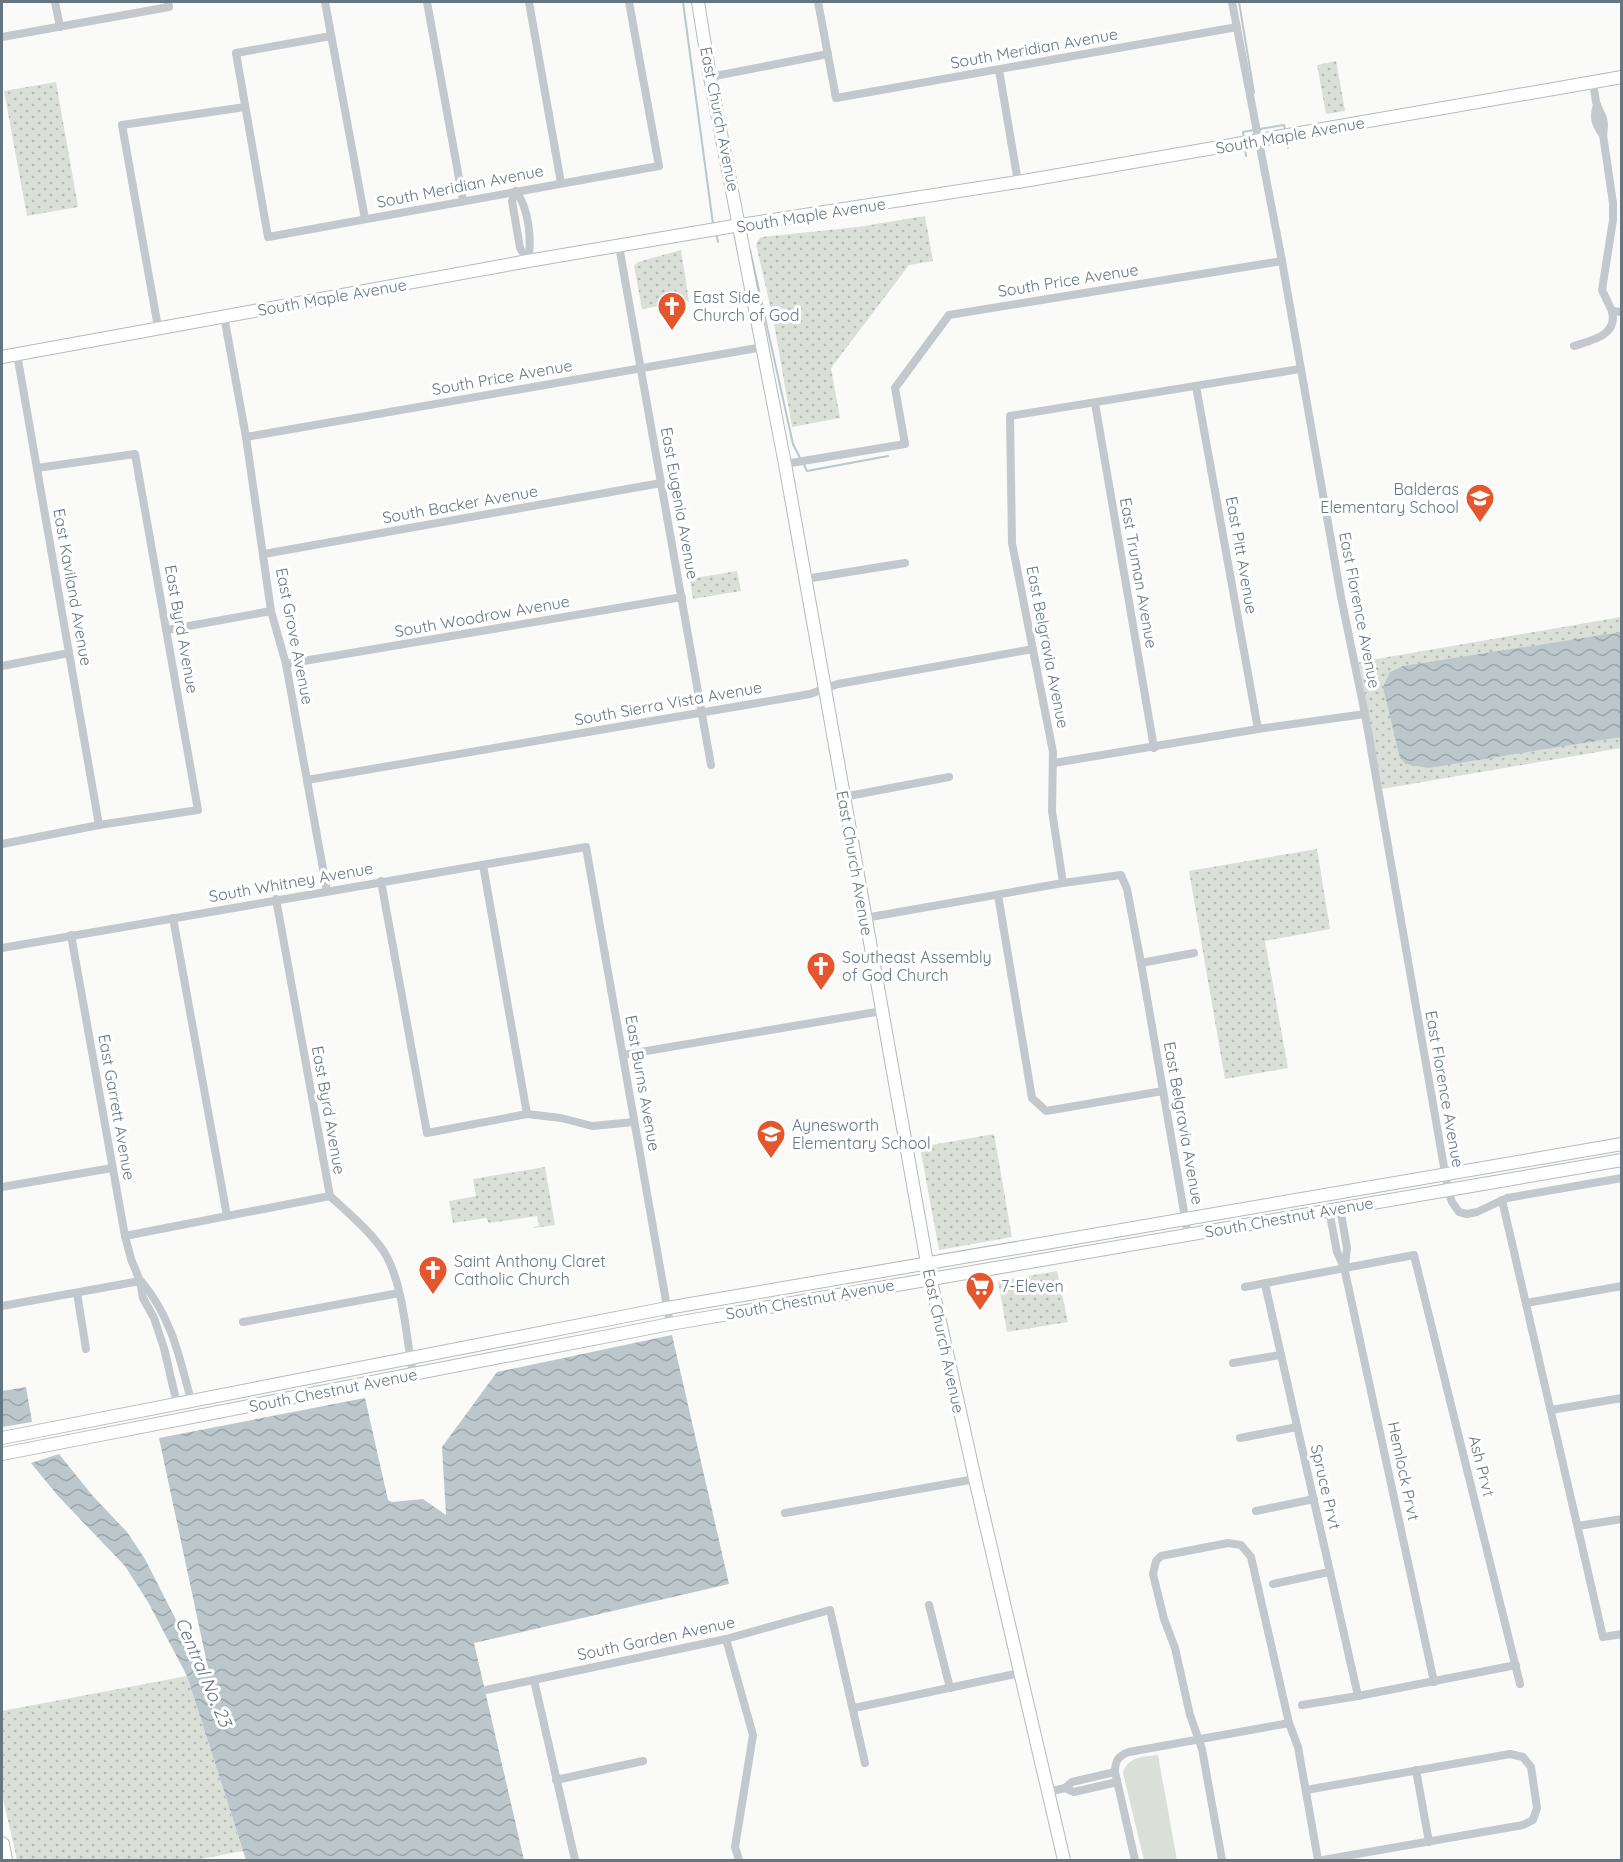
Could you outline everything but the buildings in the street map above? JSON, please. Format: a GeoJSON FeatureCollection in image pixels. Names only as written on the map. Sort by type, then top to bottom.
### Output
{"type":"FeatureCollection","features":[{"type":"Feature","properties":{"kind":"main road","name":"East Church Avenue"},"geometry":{"type":"LineString","coordinates":[[698,2],[763,346],[927,1263],[1064,1860]]}},
{"type":"Feature","properties":{"kind":"main road","name":"South Maple Avenue"},"geometry":{"type":"LineString","coordinates":[[2,357],[528,261],[1018,182],[1622,77]]}},
{"type":"Feature","properties":{"kind":"main road","name":"South Chestnut Avenue"},"geometry":{"type":"LineString","coordinates":[[2,1438],[667,1308],[1622,1144]]}},
{"type":"Feature","properties":{"kind":"main road","name":"South Chestnut Avenue"},"geometry":{"type":"LineString","coordinates":[[2,1454],[670,1324],[1622,1160]]}},
{"type":"Feature","properties":{"kind":"main road"},"geometry":{"type":"LineString","coordinates":[[2,1844],[5,1860]]}},
{"type":"Feature","properties":{"kind":"street"},"geometry":{"type":"LineString","coordinates":[[56,2],[60,27]]}},
{"type":"Feature","properties":{"kind":"street"},"geometry":{"type":"LineString","coordinates":[[325,2],[365,219]]}},
{"type":"Feature","properties":{"kind":"street"},"geometry":{"type":"LineString","coordinates":[[427,2],[463,200]]}},
{"type":"Feature","properties":{"kind":"street"},"geometry":{"type":"LineString","coordinates":[[529,2],[561,183]]}},
{"type":"Feature","properties":{"kind":"street","name":"South Meridian Avenue"},"geometry":{"type":"LineString","coordinates":[[245,107],[268,237],[658,166],[629,2]]}},
{"type":"Feature","properties":{"kind":"street"},"geometry":{"type":"LineString","coordinates":[[711,77],[828,54],[818,2]]}},
{"type":"Feature","properties":{"kind":"street","name":"East Florence Avenue"},"geometry":{"type":"LineString","coordinates":[[1232,2],[1282,261],[1341,597],[1365,714],[1448,1190]]}},
{"type":"Feature","properties":{"kind":"street"},"geometry":{"type":"LineString","coordinates":[[2,37],[169,4]]}},
{"type":"Feature","properties":{"kind":"street","name":"South Meridian Avenue"},"geometry":{"type":"LineString","coordinates":[[828,54],[836,98],[1237,27]]}},
{"type":"Feature","properties":{"kind":"street"},"geometry":{"type":"LineString","coordinates":[[158,327],[122,125],[245,107],[236,53],[331,36]]}},
{"type":"Feature","properties":{"kind":"street"},"geometry":{"type":"LineString","coordinates":[[999,70],[1018,182]]}},
{"type":"Feature","properties":{"kind":"street"},"geometry":{"type":"LineString","coordinates":[[1574,346],[1606,333],[1614,320],[1602,290],[1613,220],[1613,203],[1603,135],[1597,127],[1594,115],[1597,105],[1593,82]]}},
{"type":"Feature","properties":{"kind":"street"},"geometry":{"type":"LineString","coordinates":[[516,191],[512,201],[520,248],[528,261]]}},
{"type":"Feature","properties":{"kind":"street","name":"East Eugenia Avenue"},"geometry":{"type":"LineString","coordinates":[[619,246],[711,765]]}},
{"type":"Feature","properties":{"kind":"street","name":"South Price Avenue"},"geometry":{"type":"LineString","coordinates":[[784,464],[905,444],[895,388],[949,315],[1282,261]]}},
{"type":"Feature","properties":{"kind":"street"},"geometry":{"type":"LineString","coordinates":[[1612,311],[1622,312]]}},
{"type":"Feature","properties":{"kind":"street","name":"East Grove Avenue"},"geometry":{"type":"LineString","coordinates":[[224,316],[246,437],[272,611],[286,664],[327,891]]}},
{"type":"Feature","properties":{"kind":"street","name":"South Price Avenue"},"geometry":{"type":"LineString","coordinates":[[246,437],[763,346]]}},
{"type":"Feature","properties":{"kind":"street","name":"East Kaviland Avenue"},"geometry":{"type":"LineString","coordinates":[[17,354],[99,825]]}},
{"type":"Feature","properties":{"kind":"street"},"geometry":{"type":"LineString","coordinates":[[1095,403],[1300,369]]}},
{"type":"Feature","properties":{"kind":"street","name":"East Pitt Avenue"},"geometry":{"type":"LineString","coordinates":[[1196,386],[1258,729]]}},
{"type":"Feature","properties":{"kind":"street","name":"East Belgravia Avenue"},"geometry":{"type":"LineString","coordinates":[[1095,403],[1010,416],[1012,543],[1054,763],[1052,811],[1063,883],[1121,875],[1127,889],[1188,1235]]}},
{"type":"Feature","properties":{"kind":"street","name":"East Truman Avenue"},"geometry":{"type":"LineString","coordinates":[[1095,403],[1154,748]]}},
{"type":"Feature","properties":{"kind":"street","name":"East Byrd Avenue"},"geometry":{"type":"LineString","coordinates":[[37,468],[135,454],[167,630],[198,810],[99,825]]}},
{"type":"Feature","properties":{"kind":"street","name":"South Backer Avenue"},"geometry":{"type":"LineString","coordinates":[[264,554],[661,483]]}},
{"type":"Feature","properties":{"kind":"street"},"geometry":{"type":"LineString","coordinates":[[805,579],[905,563]]}},
{"type":"Feature","properties":{"kind":"street","name":"South Woodrow Avenue"},"geometry":{"type":"LineString","coordinates":[[286,664],[682,597]]}},
{"type":"Feature","properties":{"kind":"street"},"geometry":{"type":"LineString","coordinates":[[167,630],[272,611]]}},
{"type":"Feature","properties":{"kind":"street","name":"South Sierra Vista Avenue"},"geometry":{"type":"LineString","coordinates":[[307,780],[810,694],[838,684],[1033,649]]}},
{"type":"Feature","properties":{"kind":"street"},"geometry":{"type":"LineString","coordinates":[[2,666],[69,653]]}},
{"type":"Feature","properties":{"kind":"street"},"geometry":{"type":"LineString","coordinates":[[1054,763],[1258,729],[1365,714]]}},
{"type":"Feature","properties":{"kind":"street"},"geometry":{"type":"LineString","coordinates":[[843,797],[949,777]]}},
{"type":"Feature","properties":{"kind":"street"},"geometry":{"type":"LineString","coordinates":[[2,844],[99,825]]}},
{"type":"Feature","properties":{"kind":"street","name":"South Whitney Avenue"},"geometry":{"type":"LineString","coordinates":[[2,948],[586,847]]}},
{"type":"Feature","properties":{"kind":"street","name":"East Burns Avenue"},"geometry":{"type":"LineString","coordinates":[[586,847],[670,1324]]}},
{"type":"Feature","properties":{"kind":"street"},"geometry":{"type":"LineString","coordinates":[[483,865],[527,1114]]}},
{"type":"Feature","properties":{"kind":"street"},"geometry":{"type":"LineString","coordinates":[[381,881],[427,1133],[527,1114],[561,1118],[592,1126],[634,1122]]}},
{"type":"Feature","properties":{"kind":"street"},"geometry":{"type":"LineString","coordinates":[[865,918],[1063,883]]}},
{"type":"Feature","properties":{"kind":"street"},"geometry":{"type":"LineString","coordinates":[[998,895],[1032,1098],[1046,1111],[1163,1091]]}},
{"type":"Feature","properties":{"kind":"street","name":"East Byrd Avenue"},"geometry":{"type":"LineString","coordinates":[[276,899],[330,1196],[359,1223],[386,1254],[399,1293],[413,1374]]}},
{"type":"Feature","properties":{"kind":"street"},"geometry":{"type":"LineString","coordinates":[[173,918],[227,1216]]}},
{"type":"Feature","properties":{"kind":"street","name":"East Garrett Avenue"},"geometry":{"type":"LineString","coordinates":[[71,935],[125,1236],[131,1259],[141,1281],[153,1296],[169,1325],[191,1401]]}},
{"type":"Feature","properties":{"kind":"street"},"geometry":{"type":"LineString","coordinates":[[1141,963],[1194,953]]}},
{"type":"Feature","properties":{"kind":"street"},"geometry":{"type":"LineString","coordinates":[[622,1055],[882,1011]]}},
{"type":"Feature","properties":{"kind":"street"},"geometry":{"type":"LineString","coordinates":[[2,1187],[112,1168]]}},
{"type":"Feature","properties":{"kind":"street"},"geometry":{"type":"LineString","coordinates":[[1448,1190],[1459,1212],[1467,1214],[1477,1212],[1502,1200],[1622,1178]]}},
{"type":"Feature","properties":{"kind":"street"},"geometry":{"type":"LineString","coordinates":[[125,1236],[330,1196]]}},
{"type":"Feature","properties":{"kind":"street"},"geometry":{"type":"LineString","coordinates":[[1502,1200],[1603,1637],[1622,1634]]}},
{"type":"Feature","properties":{"kind":"street","name":"Hemlock Prvt"},"geometry":{"type":"LineString","coordinates":[[1334,1209],[1337,1252],[1344,1267],[1434,1682]]}},
{"type":"Feature","properties":{"kind":"street","name":"Ash Prvt"},"geometry":{"type":"LineString","coordinates":[[1344,1267],[1414,1255],[1520,1684]]}},
{"type":"Feature","properties":{"kind":"street"},"geometry":{"type":"LineString","coordinates":[[1245,1287],[1344,1267]]}},
{"type":"Feature","properties":{"kind":"street"},"geometry":{"type":"LineString","coordinates":[[2,1306],[141,1281]]}},
{"type":"Feature","properties":{"kind":"street","name":"East Garrett Avenue"},"geometry":{"type":"LineString","coordinates":[[141,1281],[143,1298],[154,1318],[164,1348],[177,1404]]}},
{"type":"Feature","properties":{"kind":"street","name":"Spruce Prvt"},"geometry":{"type":"LineString","coordinates":[[1265,1284],[1358,1696]]}},
{"type":"Feature","properties":{"kind":"street"},"geometry":{"type":"LineString","coordinates":[[1526,1303],[1622,1286]]}},
{"type":"Feature","properties":{"kind":"street"},"geometry":{"type":"LineString","coordinates":[[77,1293],[86,1349]]}},
{"type":"Feature","properties":{"kind":"street"},"geometry":{"type":"LineString","coordinates":[[243,1322],[399,1293]]}},
{"type":"Feature","properties":{"kind":"street"},"geometry":{"type":"LineString","coordinates":[[1233,1363],[1280,1355]]}},
{"type":"Feature","properties":{"kind":"street"},"geometry":{"type":"LineString","coordinates":[[1551,1410],[1622,1398]]}},
{"type":"Feature","properties":{"kind":"street"},"geometry":{"type":"LineString","coordinates":[[1240,1438],[1297,1427]]}},
{"type":"Feature","properties":{"kind":"street"},"geometry":{"type":"LineString","coordinates":[[785,1513],[975,1479]]}},
{"type":"Feature","properties":{"kind":"street"},"geometry":{"type":"LineString","coordinates":[[1256,1511],[1314,1499]]}},
{"type":"Feature","properties":{"kind":"street"},"geometry":{"type":"LineString","coordinates":[[1578,1526],[1622,1519]]}},
{"type":"Feature","properties":{"kind":"street"},"geometry":{"type":"LineString","coordinates":[[1222,1860],[1199,1739],[1190,1715],[1175,1647],[1164,1619],[1153,1574],[1156,1561],[1168,1553],[1228,1543],[1241,1545],[1251,1557],[1289,1722],[1298,1747],[1318,1860]]}},
{"type":"Feature","properties":{"kind":"street"},"geometry":{"type":"LineString","coordinates":[[1273,1584],[1329,1572]]}},
{"type":"Feature","properties":{"kind":"street"},"geometry":{"type":"LineString","coordinates":[[929,1605],[950,1688]]}},
{"type":"Feature","properties":{"kind":"street","name":"South Garden Avenue"},"geometry":{"type":"LineString","coordinates":[[486,1690],[726,1639],[830,1610],[854,1708]]}},
{"type":"Feature","properties":{"kind":"street"},"geometry":{"type":"LineString","coordinates":[[726,1639],[753,1735],[735,1847],[740,1860]]}},
{"type":"Feature","properties":{"kind":"street"},"geometry":{"type":"LineString","coordinates":[[1302,1705],[1516,1665]]}},
{"type":"Feature","properties":{"kind":"street"},"geometry":{"type":"LineString","coordinates":[[865,1763],[854,1708],[1020,1673]]}},
{"type":"Feature","properties":{"kind":"street"},"geometry":{"type":"LineString","coordinates":[[534,1680],[576,1860]]}},
{"type":"Feature","properties":{"kind":"street"},"geometry":{"type":"LineString","coordinates":[[1135,1860],[1115,1772],[1115,1764],[1123,1754],[1289,1722]]}},
{"type":"Feature","properties":{"kind":"street"},"geometry":{"type":"LineString","coordinates":[[1306,1790],[1510,1754],[1523,1757],[1531,1767],[1538,1808],[1533,1820],[1523,1825],[1323,1860]]}},
{"type":"Feature","properties":{"kind":"street"},"geometry":{"type":"LineString","coordinates":[[556,1780],[643,1761]]}},
{"type":"Feature","properties":{"kind":"street"},"geometry":{"type":"LineString","coordinates":[[1416,1770],[1429,1842]]}},
{"type":"Feature","properties":{"kind":"street"},"geometry":{"type":"LineString","coordinates":[[1048,1792],[1065,1788],[1072,1782],[1115,1772]]}},
{"type":"Feature","properties":{"kind":"street"},"geometry":{"type":"LineString","coordinates":[[1065,1788],[1074,1792],[1117,1782]]}},
{"type":"Feature","properties":{"kind":"shaded area"},"geometry":{"type":"Polygon","coordinates":[[[1336,61],[1345,111],[1326,114],[1317,65],[1336,61]]]}},
{"type":"Feature","properties":{"kind":"shaded area"},"geometry":{"type":"Polygon","coordinates":[[[56,82],[78,207],[27,216],[4,91],[56,82]]]}},
{"type":"Feature","properties":{"kind":"shaded area"},"geometry":{"type":"Polygon","coordinates":[[[925,216],[933,261],[909,265],[831,368],[840,418],[792,427],[774,323],[756,244],[761,237],[858,227],[925,216]]]}},
{"type":"Feature","properties":{"kind":"shaded area"},"geometry":{"type":"Polygon","coordinates":[[[681,250],[689,301],[642,309],[634,266],[638,262],[681,250]]]}},
{"type":"Feature","properties":{"kind":"shaded area"},"geometry":{"type":"Polygon","coordinates":[[[737,571],[741,591],[693,599],[690,579],[737,571]]]}},
{"type":"Feature","properties":{"kind":"shaded area"},"geometry":{"type":"Polygon","coordinates":[[[1621,617],[1621,748],[1382,789],[1359,662],[1621,617]]]}},
{"type":"Feature","properties":{"kind":"shaded area"},"geometry":{"type":"Polygon","coordinates":[[[1317,849],[1330,929],[1265,941],[1288,1068],[1225,1079],[1189,871],[1317,849]]]}},
{"type":"Feature","properties":{"kind":"shaded area"},"geometry":{"type":"Polygon","coordinates":[[[994,1134],[1012,1237],[939,1250],[920,1147],[994,1134]]]}},
{"type":"Feature","properties":{"kind":"shaded area"},"geometry":{"type":"Polygon","coordinates":[[[545,1167],[555,1225],[534,1228],[539,1226],[537,1216],[489,1223],[486,1218],[453,1223],[449,1201],[476,1196],[473,1179],[545,1167]]]}},
{"type":"Feature","properties":{"kind":"shaded area"},"geometry":{"type":"Polygon","coordinates":[[[1057,1271],[1068,1322],[1007,1332],[998,1281],[1057,1271]]]}},
{"type":"Feature","properties":{"kind":"shaded area"},"geometry":{"type":"Polygon","coordinates":[[[187,1676],[243,1851],[195,1860],[17,1860],[2,1794],[2,1711],[187,1676]]]}},
{"type":"Feature","properties":{"kind":"shaded area"},"geometry":{"type":"Polygon","coordinates":[[[1158,1755],[1177,1860],[1144,1860],[1123,1773],[1132,1760],[1158,1755]]]}},
{"type":"Feature","properties":{"kind":"water"},"geometry":{"type":"Polygon","coordinates":[[[1621,632],[1621,737],[1428,768],[1406,764],[1400,758],[1383,687],[1390,672],[1403,666],[1621,632]]]}},
{"type":"Feature","properties":{"kind":"water"},"geometry":{"type":"Polygon","coordinates":[[[672,1335],[729,1584],[474,1643],[524,1860],[246,1860],[187,1676],[148,1602],[125,1566],[58,1496],[31,1463],[59,1454],[92,1495],[127,1532],[145,1559],[203,1673],[209,1673],[159,1438],[365,1398],[388,1500],[392,1502],[423,1499],[446,1515],[442,1447],[497,1372],[672,1335]]]}},
{"type":"Feature","properties":{"kind":"water"},"geometry":{"type":"Polygon","coordinates":[[[26,1387],[32,1422],[2,1427],[2,1391],[26,1387]]]}},
{"type":"Feature","properties":{"kind":"waterway"},"geometry":{"type":"LineString","coordinates":[[683,2],[713,224]]}},
{"type":"Feature","properties":{"kind":"waterway"},"geometry":{"type":"LineString","coordinates":[[1239,2],[1254,93]]}},
{"type":"Feature","properties":{"kind":"waterway"},"geometry":{"type":"LineString","coordinates":[[1260,129],[1284,125],[1285,130]]}},
{"type":"Feature","properties":{"kind":"waterway"},"geometry":{"type":"LineString","coordinates":[[1244,140],[1243,132],[1254,130]]}},
{"type":"Feature","properties":{"kind":"waterway"},"geometry":{"type":"LineString","coordinates":[[1286,139],[1288,148]]}},
{"type":"Feature","properties":{"kind":"waterway"},"geometry":{"type":"LineString","coordinates":[[1245,148],[1246,156]]}},
{"type":"Feature","properties":{"kind":"waterway"},"geometry":{"type":"LineString","coordinates":[[716,233],[718,242]]}},
{"type":"Feature","properties":{"kind":"waterway"},"geometry":{"type":"LineString","coordinates":[[750,250],[793,444],[801,460]]}},
{"type":"Feature","properties":{"kind":"waterway"},"geometry":{"type":"LineString","coordinates":[[804,465],[807,471],[888,456]]}},
{"type":"Feature","properties":{"kind":"place","name":"East Side Church of God"},"geometry":{"type":"Point","coordinates":[672,332]}},
{"type":"Feature","properties":{"kind":"place","name":"Balderas Elementary School"},"geometry":{"type":"Point","coordinates":[1480,524]}},
{"type":"Feature","properties":{"kind":"place","name":"Southeast Assembly of God Church"},"geometry":{"type":"Point","coordinates":[821,992]}},
{"type":"Feature","properties":{"kind":"place","name":"Aynesworth Elementary School"},"geometry":{"type":"Point","coordinates":[771,1160]}},
{"type":"Feature","properties":{"kind":"place","name":"Saint Anthony Claret Catholic Church"},"geometry":{"type":"Point","coordinates":[433,1296]}},
{"type":"Feature","properties":{"kind":"place","name":"7-Eleven"},"geometry":{"type":"Point","coordinates":[980,1312]}},
{"type":"Feature","properties":{"kind":"water label","name":"Central No. 23"},"geometry":{"type":"Point","coordinates":[204,1672]}}]}
